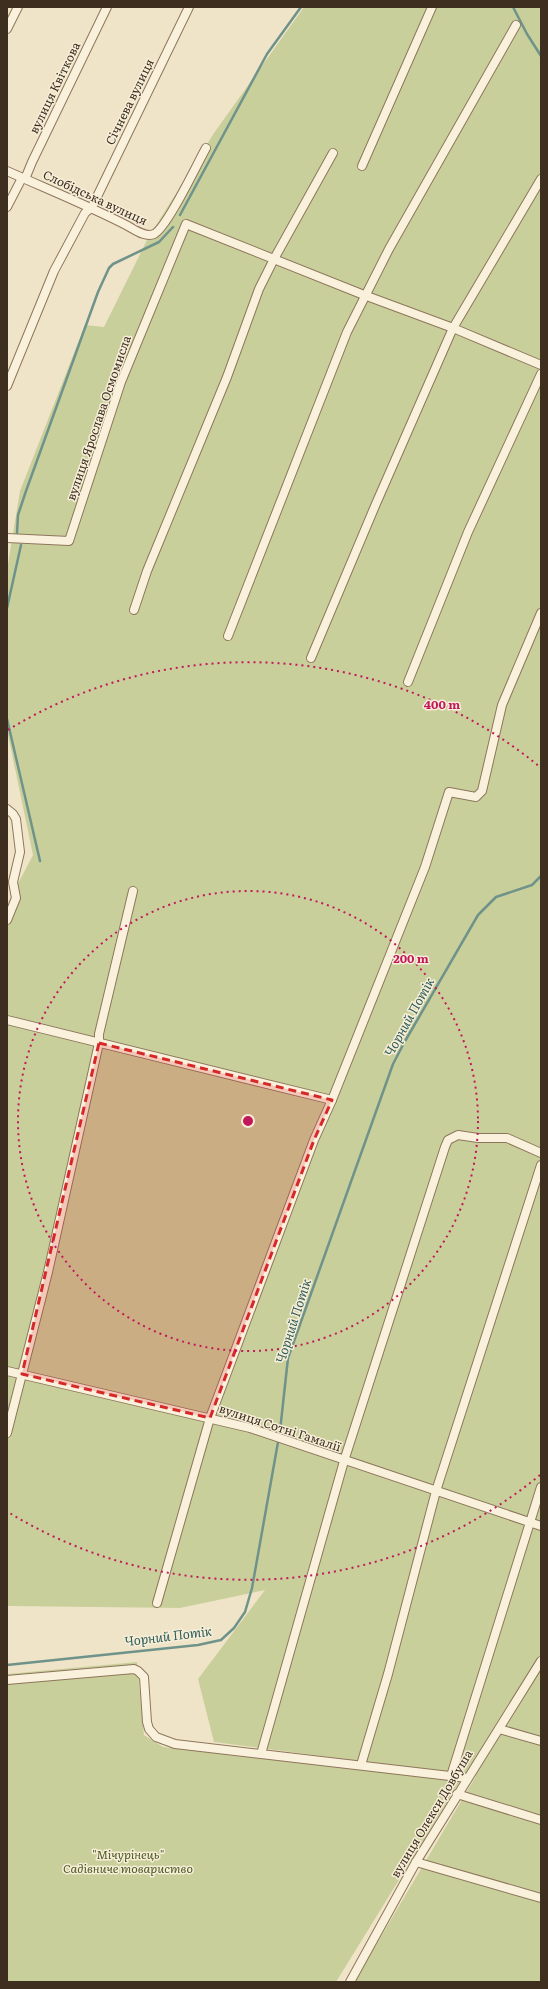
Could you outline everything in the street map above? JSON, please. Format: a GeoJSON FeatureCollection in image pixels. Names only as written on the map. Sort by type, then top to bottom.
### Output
{"type":"FeatureCollection","features":[{"type":"Feature","properties":{"kind":"street"},"geometry":{"type":"LineString","coordinates":[[7,29],[18,7]]}},
{"type":"Feature","properties":{"kind":"street","name":"вулиця Квіткова"},"geometry":{"type":"LineString","coordinates":[[7,207],[32,162],[107,7]]}},
{"type":"Feature","properties":{"kind":"street","name":"Січнева вулиця"},"geometry":{"type":"LineString","coordinates":[[7,386],[54,271],[84,213],[92,207],[189,7]]}},
{"type":"Feature","properties":{"kind":"street"},"geometry":{"type":"LineString","coordinates":[[362,166],[432,7]]}},
{"type":"Feature","properties":{"kind":"street"},"geometry":{"type":"LineString","coordinates":[[228,636],[249,585],[301,446],[347,332],[364,295],[516,25]]}},
{"type":"Feature","properties":{"kind":"street","name":"Слобідська вулиця"},"geometry":{"type":"LineString","coordinates":[[7,171],[92,207],[146,235],[157,232],[167,218],[206,148]]}},
{"type":"Feature","properties":{"kind":"street"},"geometry":{"type":"LineString","coordinates":[[134,610],[147,570],[227,377],[251,310],[274,259],[333,154]]}},
{"type":"Feature","properties":{"kind":"street"},"geometry":{"type":"LineString","coordinates":[[311,658],[375,506],[453,328],[541,179]]}},
{"type":"Feature","properties":{"kind":"street","name":"вулиця Ярослава Осмомисла"},"geometry":{"type":"LineString","coordinates":[[7,538],[69,541],[121,382],[186,224],[274,259]]}},
{"type":"Feature","properties":{"kind":"street"},"geometry":{"type":"LineString","coordinates":[[274,259],[364,295],[453,328],[541,365]]}},
{"type":"Feature","properties":{"kind":"street"},"geometry":{"type":"LineString","coordinates":[[408,682],[468,532],[541,374]]}},
{"type":"Feature","properties":{"kind":"street"},"geometry":{"type":"LineString","coordinates":[[157,1603],[210,1418],[314,1140],[332,1100],[424,867],[450,792],[476,797],[482,791],[502,705],[541,612]]}},
{"type":"Feature","properties":{"kind":"street"},"geometry":{"type":"LineString","coordinates":[[7,809],[13,814],[16,820],[20,852],[14,882],[16,898],[7,920]]}},
{"type":"Feature","properties":{"kind":"street"},"geometry":{"type":"LineString","coordinates":[[7,1433],[48,1272],[99,1043],[99,1034],[133,891]]}},
{"type":"Feature","properties":{"kind":"street"},"geometry":{"type":"LineString","coordinates":[[7,1020],[332,1100]]}},
{"type":"Feature","properties":{"kind":"street"},"geometry":{"type":"LineString","coordinates":[[261,1754],[344,1461],[425,1207],[448,1140],[458,1135],[478,1138],[507,1138],[541,1153]]}},
{"type":"Feature","properties":{"kind":"street"},"geometry":{"type":"LineString","coordinates":[[360,1765],[388,1674],[436,1491],[541,1165]]}},
{"type":"Feature","properties":{"kind":"street","name":"вулиця Сотні Гамалії"},"geometry":{"type":"LineString","coordinates":[[7,1371],[210,1418],[273,1436],[541,1526]]}},
{"type":"Feature","properties":{"kind":"street"},"geometry":{"type":"LineString","coordinates":[[451,1776],[541,1487]]}},
{"type":"Feature","properties":{"kind":"street","name":"вулиця Олекси Довбуша"},"geometry":{"type":"LineString","coordinates":[[350,1982],[416,1862],[467,1778],[541,1662]]}},
{"type":"Feature","properties":{"kind":"street"},"geometry":{"type":"LineString","coordinates":[[7,1680],[134,1669],[144,1677],[147,1722],[149,1729],[156,1737],[175,1744],[467,1778]]}},
{"type":"Feature","properties":{"kind":"street"},"geometry":{"type":"LineString","coordinates":[[499,1730],[541,1741]]}},
{"type":"Feature","properties":{"kind":"street"},"geometry":{"type":"LineString","coordinates":[[457,1794],[541,1820]]}},
{"type":"Feature","properties":{"kind":"street"},"geometry":{"type":"LineString","coordinates":[[416,1862],[541,1898]]}},
{"type":"Feature","properties":{"kind":"highlighted area"},"geometry":{"type":"Polygon","coordinates":[[[99,1043],[332,1100],[314,1140],[210,1418],[22,1374],[99,1043]]]}},
{"type":"Feature","properties":{"kind":"green space"},"geometry":{"type":"Polygon","coordinates":[[[304,7],[541,7],[541,1982],[354,1982],[476,1776],[214,1742],[198,1679],[265,1590],[180,1608],[7,1606],[7,914],[11,897],[33,855],[7,730],[7,570],[20,491],[85,325],[104,327],[148,238],[214,133],[304,7]]]}},
{"type":"Feature","properties":{"kind":"green space","name":"\"Мічурінець\" Садівниче товариство"},"geometry":{"type":"Polygon","coordinates":[[[137,1662],[144,1735],[163,1747],[460,1781],[336,1982],[7,1982],[7,1674],[137,1662]]]}},
{"type":"Feature","properties":{"kind":"waterway"},"geometry":{"type":"LineString","coordinates":[[180,215],[267,54],[301,7]]}},
{"type":"Feature","properties":{"kind":"waterway","name":"Чорний Потік"},"geometry":{"type":"LineString","coordinates":[[513,7],[527,34],[541,56]]}},
{"type":"Feature","properties":{"kind":"waterway"},"geometry":{"type":"LineString","coordinates":[[17,533],[18,515],[26,491],[98,292],[109,268],[113,264],[159,242],[173,227]]}},
{"type":"Feature","properties":{"kind":"waterway"},"geometry":{"type":"LineString","coordinates":[[7,608],[21,545]]}},
{"type":"Feature","properties":{"kind":"waterway"},"geometry":{"type":"LineString","coordinates":[[7,719],[40,861]]}},
{"type":"Feature","properties":{"kind":"waterway","name":"Чорний Потік"},"geometry":{"type":"LineString","coordinates":[[7,1665],[198,1645],[221,1640],[234,1628],[245,1612],[252,1588],[280,1431],[288,1358],[393,1064],[478,915],[496,897],[532,885],[541,876]]}}]}
